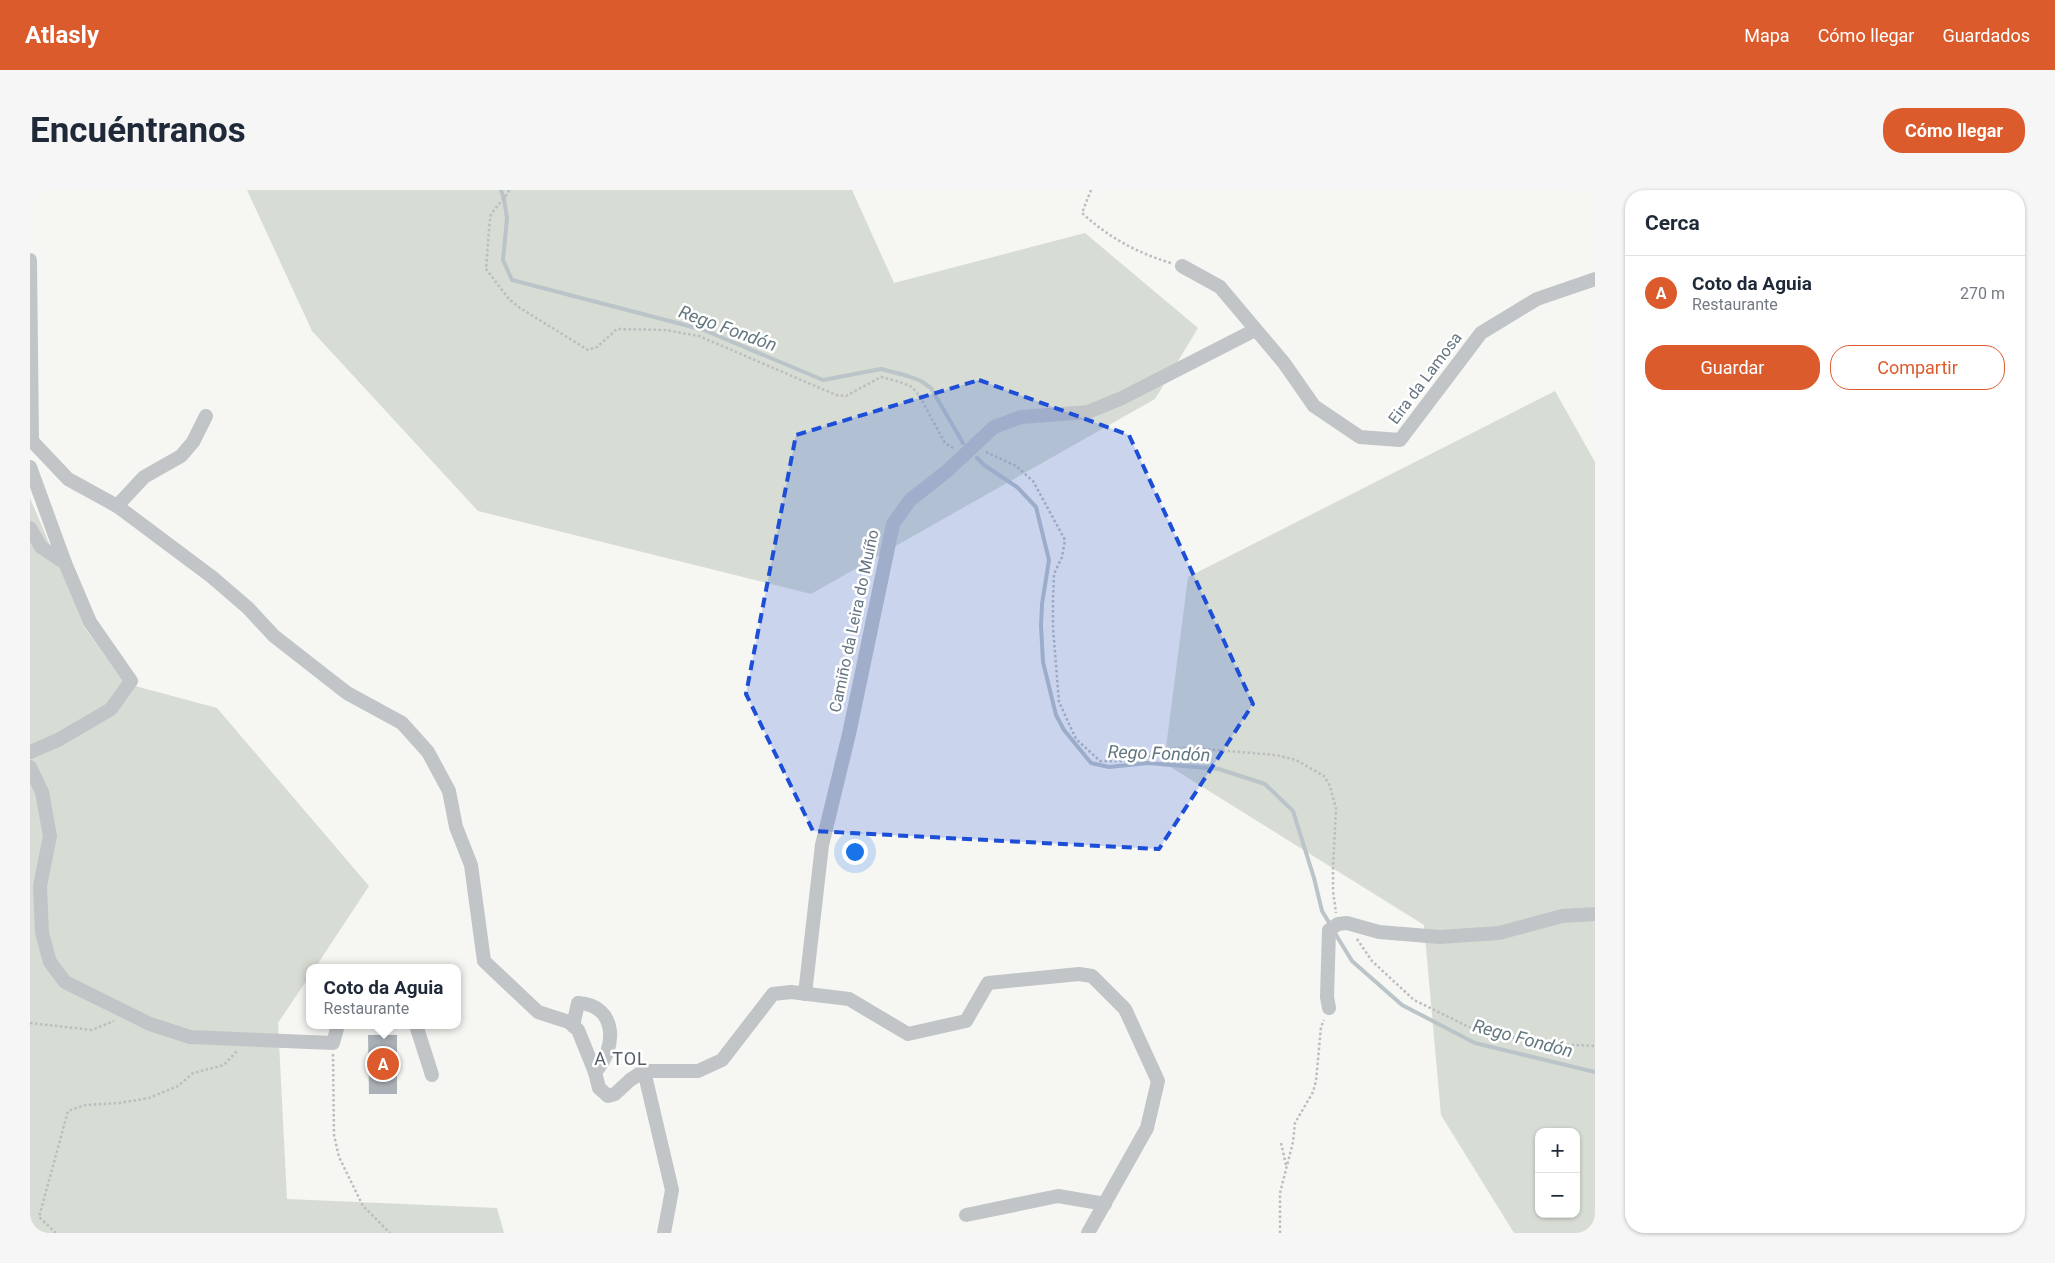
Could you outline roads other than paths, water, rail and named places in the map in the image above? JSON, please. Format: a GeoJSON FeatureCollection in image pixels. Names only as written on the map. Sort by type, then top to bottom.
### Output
{"type":"FeatureCollection","features":[{"type":"Feature","properties":{"kind":"street"},"geometry":{"type":"LineString","coordinates":[[30,260],[31,444],[68,479],[117,506],[212,577],[248,608],[274,636],[347,693],[402,723],[428,752],[448,791],[456,827],[471,865],[484,960],[538,1012],[569,1022],[578,1030],[595,1072],[599,1088],[608,1096],[615,1094],[630,1080],[644,1071],[698,1070],[722,1060],[773,994],[791,992],[849,1000],[908,1034],[966,1021],[988,983],[1079,974],[1092,976],[1125,1010],[1158,1081],[1147,1128],[1088,1233]]}},
{"type":"Feature","properties":{"kind":"street"},"geometry":{"type":"LineString","coordinates":[[1182,266],[1220,287],[1255,330]]}},
{"type":"Feature","properties":{"kind":"street","name":"Eira da Lamosa"},"geometry":{"type":"LineString","coordinates":[[1255,330],[1284,363],[1314,406],[1360,437],[1400,440],[1482,333],[1537,299],[1595,279]]}},
{"type":"Feature","properties":{"kind":"street","name":"Camiño da Leira do Muíño"},"geometry":{"type":"LineString","coordinates":[[805,994],[822,845],[893,524],[910,500],[994,428],[1021,417],[1088,412],[1122,398],[1255,330]]}},
{"type":"Feature","properties":{"kind":"street"},"geometry":{"type":"LineString","coordinates":[[117,506],[144,478],[181,456],[192,442],[206,416]]}},
{"type":"Feature","properties":{"kind":"street"},"geometry":{"type":"LineString","coordinates":[[30,467],[65,564],[90,622],[131,681],[111,709],[58,740],[30,752]]}},
{"type":"Feature","properties":{"kind":"street"},"geometry":{"type":"LineString","coordinates":[[30,528],[41,547],[65,564]]}},
{"type":"Feature","properties":{"kind":"street"},"geometry":{"type":"LineString","coordinates":[[30,767],[42,792],[50,836],[40,886],[42,932],[50,962],[64,982],[150,1024],[190,1037],[333,1043],[337,1029]]}},
{"type":"Feature","properties":{"kind":"street"},"geometry":{"type":"LineString","coordinates":[[1328,1008],[1329,930],[1342,923],[1379,932],[1440,937],[1499,933],[1562,916],[1595,914]]}},
{"type":"Feature","properties":{"kind":"street"},"geometry":{"type":"LineString","coordinates":[[573,1026],[578,1003],[588,1004],[603,1012],[609,1023],[610,1047],[604,1063],[595,1072]]}},
{"type":"Feature","properties":{"kind":"street"},"geometry":{"type":"LineString","coordinates":[[417,1029],[432,1075]]}},
{"type":"Feature","properties":{"kind":"street"},"geometry":{"type":"LineString","coordinates":[[644,1071],[672,1190],[664,1233]]}},
{"type":"Feature","properties":{"kind":"street"},"geometry":{"type":"LineString","coordinates":[[966,1215],[1058,1196],[1105,1204]]}},
{"type":"Feature","properties":{"kind":"waterway","name":"Rego Fondón"},"geometry":{"type":"LineString","coordinates":[[501,190],[507,218],[503,260],[512,280],[704,330],[823,380],[881,369],[908,376],[921,381],[931,388],[963,443]]}},
{"type":"Feature","properties":{"kind":"waterway","name":"Rego Fondón"},"geometry":{"type":"LineString","coordinates":[[977,458],[984,465],[1017,487],[1036,507],[1049,560],[1042,604],[1043,662],[1056,715],[1064,730],[1091,763],[1109,767],[1148,763],[1219,769],[1265,784],[1293,811],[1314,878],[1322,911],[1330,924]]}},
{"type":"Feature","properties":{"kind":"waterway","name":"Rego Fondón"},"geometry":{"type":"LineString","coordinates":[[1333,930],[1352,961],[1402,1005],[1475,1043],[1595,1072]]}},
{"type":"Feature","properties":{"kind":"place","name":"Coto da Aguia"},"geometry":{"type":"Point","coordinates":[383,1064]}},
{"type":"Feature","properties":{"kind":"district","name":"A TOL"},"geometry":{"type":"Point","coordinates":[621,1058]}}]}
